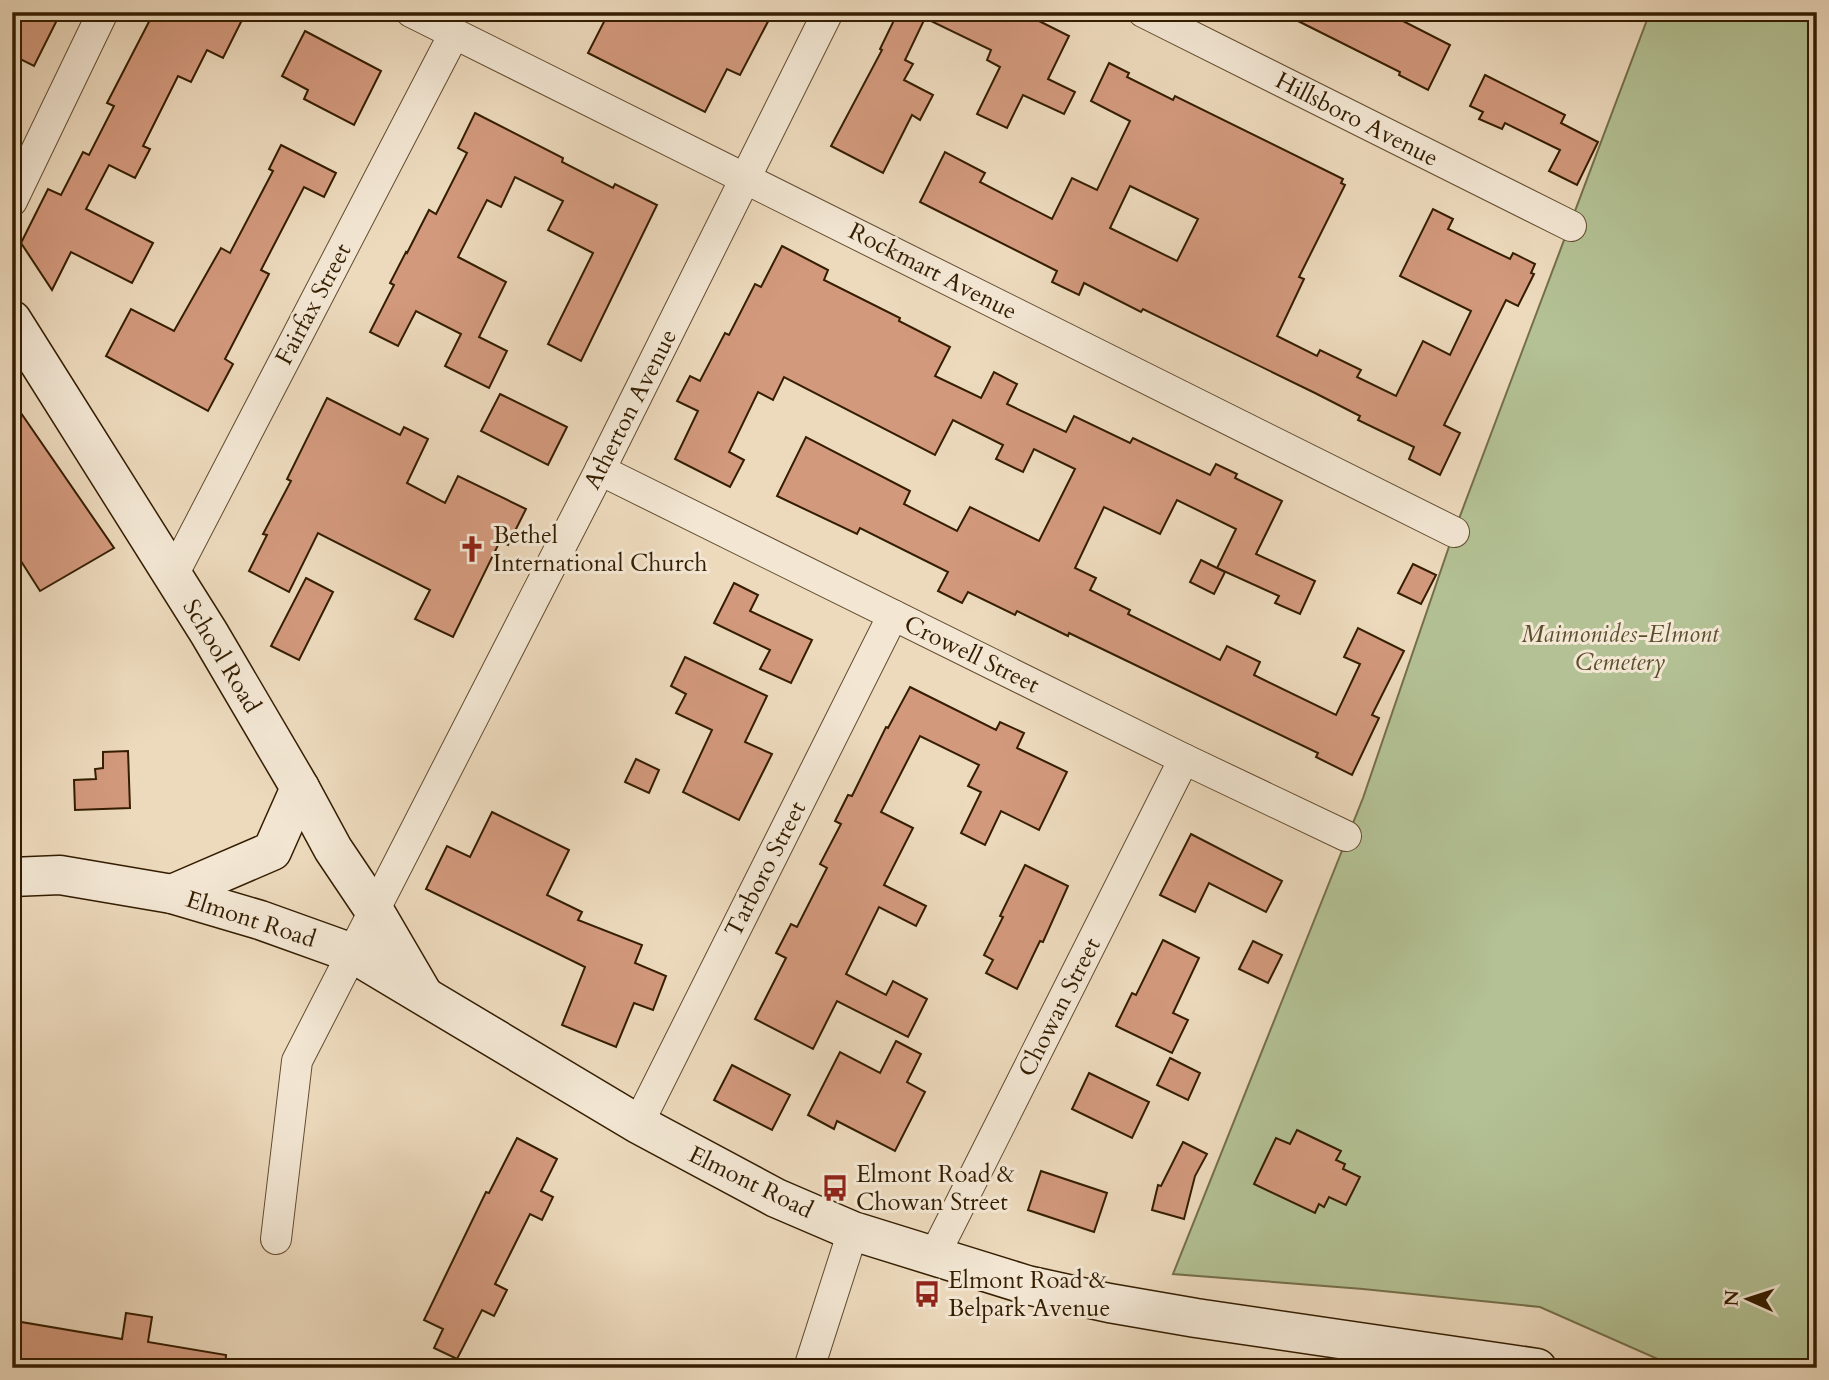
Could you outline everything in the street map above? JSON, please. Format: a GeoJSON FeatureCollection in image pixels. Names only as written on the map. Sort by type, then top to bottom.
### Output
{"type":"FeatureCollection","features":[{"type":"Feature","properties":{"kind":"main road","name":"School Road"},"geometry":{"type":"LineString","coordinates":[[12,320],[173,575],[300,788],[332,849],[374,910],[425,995]]}},
{"type":"Feature","properties":{"kind":"main road"},"geometry":{"type":"LineString","coordinates":[[172,894],[272,851],[300,788]]}},
{"type":"Feature","properties":{"kind":"main road","name":"Elmont Road"},"geometry":{"type":"LineString","coordinates":[[12,877],[60,875],[172,894],[260,920],[352,953],[425,995],[515,1053],[638,1124],[776,1198],[853,1231],[1027,1285],[1109,1303],[1475,1363],[1537,1368]]}},
{"type":"Feature","properties":{"kind":"street"},"geometry":{"type":"LineString","coordinates":[[12,201],[103,12]]}},
{"type":"Feature","properties":{"kind":"street","name":"Rockmart Avenue"},"geometry":{"type":"LineString","coordinates":[[411,12],[1454,532]]}},
{"type":"Feature","properties":{"kind":"street","name":"Atherton Avenue"},"geometry":{"type":"LineString","coordinates":[[276,1239],[297,1061],[600,470],[828,12]]}},
{"type":"Feature","properties":{"kind":"street","name":"Hillsboro Avenue"},"geometry":{"type":"LineString","coordinates":[[1143,12],[1571,226]]}},
{"type":"Feature","properties":{"kind":"street","name":"Fairfax Street"},"geometry":{"type":"LineString","coordinates":[[173,575],[454,34]]}},
{"type":"Feature","properties":{"kind":"street","name":"Crowell Street"},"geometry":{"type":"LineString","coordinates":[[600,470],[1184,759],[1346,836]]}},
{"type":"Feature","properties":{"kind":"street","name":"Tarboro Street"},"geometry":{"type":"LineString","coordinates":[[638,1124],[893,615]]}},
{"type":"Feature","properties":{"kind":"street","name":"Chowan Street"},"geometry":{"type":"LineString","coordinates":[[934,1256],[1184,759]]}},
{"type":"Feature","properties":{"kind":"street"},"geometry":{"type":"LineString","coordinates":[[808,1368],[853,1231]]}},
{"type":"Feature","properties":{"kind":"green space","name":"Maimonides-Elmont Cemetery"},"geometry":{"type":"Polygon","coordinates":[[[1650,12],[1817,12],[1817,1368],[1678,1368],[1540,1307],[1173,1274],[1363,798],[1454,532],[1650,12]]]}},
{"type":"Feature","properties":{"kind":"building"},"geometry":{"type":"Polygon","coordinates":[[[12,12],[61,12],[34,66],[12,55],[12,12]]]}},
{"type":"Feature","properties":{"kind":"building"},"geometry":{"type":"Polygon","coordinates":[[[154,12],[246,12],[223,58],[207,50],[191,82],[178,76],[143,146],[150,149],[135,178],[109,165],[86,209],[153,243],[132,283],[71,252],[52,290],[21,243],[48,189],[61,195],[83,152],[89,155],[114,106],[107,103],[154,12]]]}},
{"type":"Feature","properties":{"kind":"building"},"geometry":{"type":"Polygon","coordinates":[[[609,12],[773,12],[740,75],[727,69],[705,112],[588,53],[609,12]]]}},
{"type":"Feature","properties":{"kind":"building"},"geometry":{"type":"Polygon","coordinates":[[[898,12],[987,12],[1006,21],[1010,12],[1036,12],[1033,18],[1069,36],[1048,79],[1075,92],[1064,114],[1023,95],[1007,128],[977,114],[1000,67],[987,60],[991,50],[925,18],[905,60],[913,64],[904,80],[933,95],[920,120],[912,115],[883,173],[831,146],[882,50],[880,49],[898,12]]]}},
{"type":"Feature","properties":{"kind":"building"},"geometry":{"type":"Polygon","coordinates":[[[1280,12],[1400,12],[1397,18],[1450,45],[1428,90],[1399,75],[1400,72],[1280,12]]]}},
{"type":"Feature","properties":{"kind":"building"},"geometry":{"type":"Polygon","coordinates":[[[305,31],[381,71],[354,125],[304,99],[308,90],[282,76],[305,31]]]}},
{"type":"Feature","properties":{"kind":"building"},"geometry":{"type":"Polygon","coordinates":[[[1109,63],[1129,73],[1127,77],[1173,100],[1175,96],[1343,179],[1341,183],[1345,185],[1299,277],[1304,279],[1277,336],[1317,356],[1320,350],[1361,370],[1357,377],[1396,396],[1423,341],[1450,355],[1471,311],[1400,276],[1433,209],[1453,219],[1448,229],[1510,259],[1513,253],[1535,264],[1531,273],[1534,274],[1518,306],[1506,300],[1444,425],[1460,433],[1440,475],[1409,459],[1414,447],[1358,420],[1360,416],[1143,309],[1141,312],[1084,283],[1079,295],[1052,282],[1057,271],[920,202],[945,152],[985,173],[980,182],[1052,219],[1072,178],[1097,190],[1130,121],[1091,101],[1109,63]],[[1130,186],[1110,228],[1177,261],[1198,219],[1130,186]]]}},
{"type":"Feature","properties":{"kind":"building"},"geometry":{"type":"Polygon","coordinates":[[[1485,75],[1565,115],[1561,123],[1598,142],[1577,185],[1549,171],[1560,150],[1505,123],[1502,129],[1479,119],[1483,112],[1470,106],[1485,75]]]}},
{"type":"Feature","properties":{"kind":"building"},"geometry":{"type":"Polygon","coordinates":[[[475,113],[563,158],[562,162],[613,188],[615,184],[657,205],[581,361],[548,344],[593,253],[548,230],[563,201],[515,177],[501,207],[487,200],[458,257],[506,282],[479,337],[507,351],[489,388],[445,366],[461,334],[416,311],[398,346],[370,332],[394,285],[390,283],[406,252],[429,210],[436,214],[467,153],[458,148],[475,113]]]}},
{"type":"Feature","properties":{"kind":"building"},"geometry":{"type":"Polygon","coordinates":[[[281,145],[336,173],[324,197],[304,187],[261,270],[269,274],[225,359],[233,364],[208,411],[106,356],[131,309],[174,331],[221,248],[230,253],[273,171],[269,169],[281,145]]]}},
{"type":"Feature","properties":{"kind":"building"},"geometry":{"type":"Polygon","coordinates":[[[782,246],[828,270],[824,280],[900,318],[899,321],[950,347],[935,376],[981,398],[994,372],[1017,384],[1007,404],[1066,432],[1074,416],[1130,443],[1133,438],[1210,475],[1216,464],[1237,474],[1235,478],[1282,501],[1256,554],[1315,581],[1300,614],[1275,603],[1279,596],[1217,568],[1236,529],[1177,500],[1160,534],[1104,507],[1075,568],[1096,578],[1090,590],[1130,610],[1128,614],[1220,660],[1227,646],[1260,662],[1254,675],[1336,715],[1360,664],[1344,657],[1358,628],[1404,651],[1372,715],[1379,718],[1352,775],[1316,757],[1318,753],[1069,633],[1068,636],[1017,611],[1015,615],[968,592],[962,603],[938,591],[948,572],[860,528],[857,534],[777,496],[806,437],[910,491],[904,504],[957,531],[970,507],[1039,541],[1075,469],[1034,449],[1023,472],[996,459],[1003,445],[953,420],[935,455],[784,377],[773,400],[758,392],[729,452],[744,460],[730,487],[675,459],[698,411],[677,401],[690,376],[700,381],[725,333],[729,335],[755,284],[761,287],[782,246]]]}},
{"type":"Feature","properties":{"kind":"building"},"geometry":{"type":"Polygon","coordinates":[[[500,394],[567,427],[548,465],[481,431],[500,394]]]}},
{"type":"Feature","properties":{"kind":"building"},"geometry":{"type":"Polygon","coordinates":[[[327,398],[400,435],[404,427],[428,439],[407,483],[445,503],[458,476],[526,509],[508,545],[500,541],[453,637],[415,619],[430,590],[318,533],[289,592],[249,571],[267,535],[263,534],[291,481],[287,479],[327,398]]]}},
{"type":"Feature","properties":{"kind":"building"},"geometry":{"type":"Polygon","coordinates":[[[12,400],[114,548],[40,591],[12,547],[12,400]]]}},
{"type":"Feature","properties":{"kind":"building"},"geometry":{"type":"Polygon","coordinates":[[[1201,560],[1225,572],[1214,594],[1190,582],[1201,560]]]}},
{"type":"Feature","properties":{"kind":"building"},"geometry":{"type":"Polygon","coordinates":[[[1413,564],[1436,575],[1421,604],[1398,593],[1413,564]]]}},
{"type":"Feature","properties":{"kind":"building"},"geometry":{"type":"Polygon","coordinates":[[[306,578],[333,592],[299,660],[271,646],[306,578]]]}},
{"type":"Feature","properties":{"kind":"building"},"geometry":{"type":"Polygon","coordinates":[[[734,583],[758,595],[750,611],[812,640],[791,683],[760,669],[770,650],[714,623],[734,583]]]}},
{"type":"Feature","properties":{"kind":"building"},"geometry":{"type":"Polygon","coordinates":[[[685,657],[767,696],[745,742],[772,754],[739,820],[683,792],[712,730],[676,713],[686,694],[671,686],[685,657]]]}},
{"type":"Feature","properties":{"kind":"building"},"geometry":{"type":"Polygon","coordinates":[[[910,687],[996,730],[1000,722],[1024,733],[1017,748],[1067,772],[1039,830],[1001,811],[985,845],[961,833],[981,792],[968,786],[979,765],[920,736],[881,812],[913,828],[884,885],[926,906],[916,926],[879,907],[846,974],[886,995],[893,981],[927,999],[908,1037],[837,1001],[813,1049],[755,1019],[786,958],[776,953],[791,924],[797,927],[827,868],[820,864],[841,824],[835,821],[848,795],[852,796],[886,727],[888,728],[910,687]]]}},
{"type":"Feature","properties":{"kind":"building"},"geometry":{"type":"Polygon","coordinates":[[[128,751],[130,808],[75,810],[74,780],[96,779],[95,769],[103,768],[103,752],[128,751]]]}},
{"type":"Feature","properties":{"kind":"building"},"geometry":{"type":"Polygon","coordinates":[[[636,759],[659,770],[649,793],[625,782],[636,759]]]}},
{"type":"Feature","properties":{"kind":"building"},"geometry":{"type":"Polygon","coordinates":[[[492,812],[569,850],[547,895],[582,912],[578,920],[642,945],[635,963],[666,976],[653,1010],[634,1003],[616,1047],[562,1025],[585,967],[426,889],[447,846],[470,857],[492,812]]]}},
{"type":"Feature","properties":{"kind":"building"},"geometry":{"type":"Polygon","coordinates":[[[1191,834],[1282,881],[1266,912],[1209,883],[1195,912],[1160,895],[1191,834]]]}},
{"type":"Feature","properties":{"kind":"building"},"geometry":{"type":"Polygon","coordinates":[[[1025,865],[1068,886],[1043,942],[1040,941],[1017,989],[986,973],[993,960],[984,955],[1025,865]]]}},
{"type":"Feature","properties":{"kind":"building"},"geometry":{"type":"Polygon","coordinates":[[[1163,940],[1199,958],[1173,1013],[1188,1020],[1172,1053],[1116,1026],[1132,993],[1136,995],[1163,940]]]}},
{"type":"Feature","properties":{"kind":"building"},"geometry":{"type":"Polygon","coordinates":[[[1253,941],[1282,955],[1268,983],[1239,969],[1253,941]]]}},
{"type":"Feature","properties":{"kind":"building"},"geometry":{"type":"Polygon","coordinates":[[[896,1041],[921,1054],[907,1082],[925,1092],[895,1151],[837,1121],[834,1129],[808,1115],[840,1052],[880,1073],[896,1041]]]}},
{"type":"Feature","properties":{"kind":"building"},"geometry":{"type":"Polygon","coordinates":[[[1170,1058],[1200,1073],[1188,1100],[1157,1085],[1170,1058]]]}},
{"type":"Feature","properties":{"kind":"building"},"geometry":{"type":"Polygon","coordinates":[[[732,1065],[790,1095],[772,1130],[714,1100],[732,1065]]]}},
{"type":"Feature","properties":{"kind":"building"},"geometry":{"type":"Polygon","coordinates":[[[1089,1073],[1149,1102],[1132,1138],[1072,1109],[1089,1073]]]}},
{"type":"Feature","properties":{"kind":"building"},"geometry":{"type":"Polygon","coordinates":[[[1297,1130],[1341,1151],[1336,1160],[1345,1164],[1343,1169],[1360,1177],[1346,1205],[1329,1197],[1324,1207],[1319,1204],[1315,1213],[1254,1184],[1276,1138],[1290,1144],[1297,1130]]]}},
{"type":"Feature","properties":{"kind":"building"},"geometry":{"type":"Polygon","coordinates":[[[517,1138],[557,1159],[541,1191],[553,1197],[542,1220],[530,1214],[495,1284],[507,1290],[494,1316],[482,1310],[457,1359],[434,1348],[443,1329],[424,1320],[486,1192],[489,1193],[517,1138]]]}},
{"type":"Feature","properties":{"kind":"building"},"geometry":{"type":"Polygon","coordinates":[[[1183,1142],[1207,1154],[1195,1176],[1184,1219],[1152,1210],[1158,1185],[1161,1186],[1183,1142]]]}},
{"type":"Feature","properties":{"kind":"building"},"geometry":{"type":"Polygon","coordinates":[[[1041,1171],[1107,1193],[1094,1232],[1028,1210],[1041,1171]]]}},
{"type":"Feature","properties":{"kind":"building"},"geometry":{"type":"Polygon","coordinates":[[[126,1313],[152,1317],[148,1342],[226,1355],[225,1368],[12,1368],[12,1332],[15,1321],[122,1339],[126,1313]]]}},
{"type":"Feature","properties":{"kind":"place","name":"Bethel International Church"},"geometry":{"type":"Point","coordinates":[472,549]}},
{"type":"Feature","properties":{"kind":"place","name":"Elmont Road & Chowan Street"},"geometry":{"type":"Point","coordinates":[835,1188]}},
{"type":"Feature","properties":{"kind":"place","name":"Elmont Road & Belpark Avenue"},"geometry":{"type":"Point","coordinates":[927,1294]}}]}
